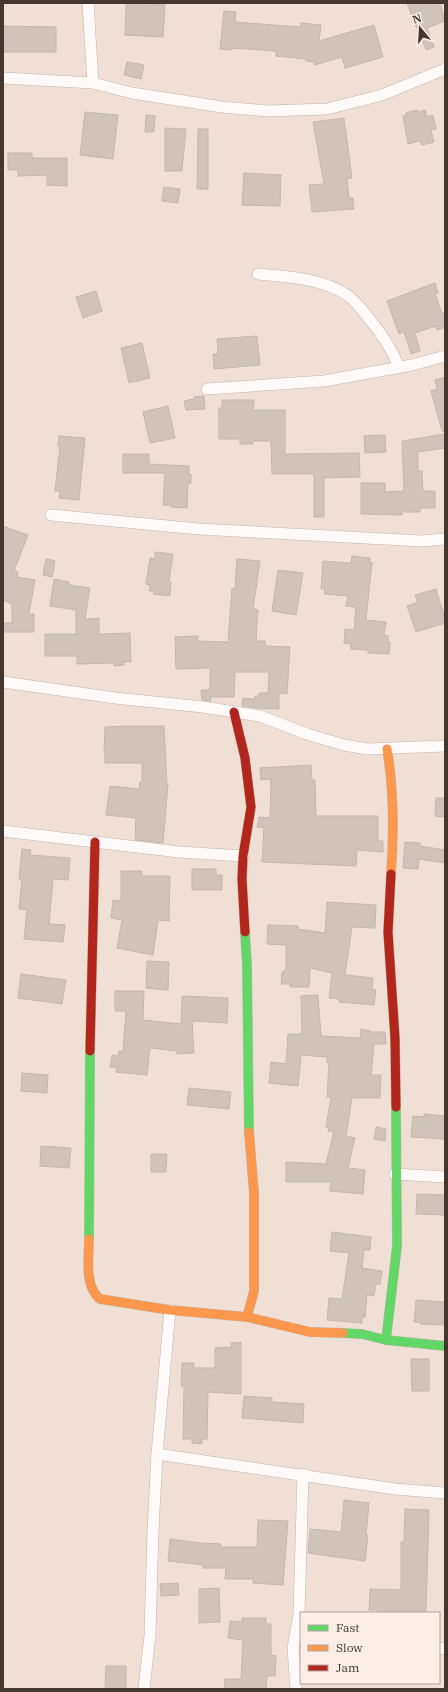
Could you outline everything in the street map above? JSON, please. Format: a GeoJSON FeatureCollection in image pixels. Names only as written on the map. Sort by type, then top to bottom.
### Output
{"type":"FeatureCollection","features":[{"type":"Feature","properties":{"kind":"street"},"geometry":{"type":"LineString","coordinates":[[88,3],[93,83]]}},
{"type":"Feature","properties":{"kind":"street"},"geometry":{"type":"LineString","coordinates":[[3,78],[93,83],[132,93],[222,107],[267,111],[327,109],[382,95],[445,69]]}},
{"type":"Feature","properties":{"kind":"street"},"geometry":{"type":"LineString","coordinates":[[258,274],[318,282],[347,295],[359,306],[376,326],[389,346],[399,367]]}},
{"type":"Feature","properties":{"kind":"street"},"geometry":{"type":"LineString","coordinates":[[207,389],[324,381],[399,367],[445,356]]}},
{"type":"Feature","properties":{"kind":"street"},"geometry":{"type":"LineString","coordinates":[[51,515],[199,529],[422,541],[445,538]]}},
{"type":"Feature","properties":{"kind":"street"},"geometry":{"type":"LineString","coordinates":[[3,682],[260,716],[307,734],[344,745],[367,749],[445,746]]}},
{"type":"Feature","properties":{"kind":"street"},"geometry":{"type":"LineString","coordinates":[[234,712],[244,758],[251,807],[243,856],[242,879],[247,965],[248,1114],[254,1193],[254,1291],[248,1317]]}},
{"type":"Feature","properties":{"kind":"street"},"geometry":{"type":"LineString","coordinates":[[386,1340],[397,1246],[395,1174],[395,1038],[388,932],[393,846],[390,767],[387,749]]}},
{"type":"Feature","properties":{"kind":"street"},"geometry":{"type":"LineString","coordinates":[[3,831],[179,852],[243,856]]}},
{"type":"Feature","properties":{"kind":"street"},"geometry":{"type":"LineString","coordinates":[[95,842],[90,1005],[89,1276],[94,1294],[100,1299],[170,1310],[248,1317],[310,1332],[362,1334],[386,1340],[445,1346]]}},
{"type":"Feature","properties":{"kind":"street"},"geometry":{"type":"LineString","coordinates":[[395,1174],[445,1177]]}},
{"type":"Feature","properties":{"kind":"street"},"geometry":{"type":"LineString","coordinates":[[144,1689],[150,1635],[157,1454],[170,1310]]}},
{"type":"Feature","properties":{"kind":"street"},"geometry":{"type":"LineString","coordinates":[[157,1454],[303,1474],[396,1489],[445,1493]]}},
{"type":"Feature","properties":{"kind":"street"},"geometry":{"type":"LineString","coordinates":[[296,1689],[293,1648],[299,1631],[303,1474]]}},
{"type":"Feature","properties":{"kind":"building"},"geometry":{"type":"Polygon","coordinates":[[[126,3],[165,4],[163,37],[125,35],[126,3]]]}},
{"type":"Feature","properties":{"kind":"building"},"geometry":{"type":"Polygon","coordinates":[[[407,3],[440,3],[445,21],[427,28],[434,47],[426,50],[407,3]]]}},
{"type":"Feature","properties":{"kind":"building"},"geometry":{"type":"Polygon","coordinates":[[[224,11],[236,12],[235,22],[300,27],[301,23],[321,25],[319,41],[374,25],[383,57],[345,68],[342,57],[315,65],[314,62],[306,61],[306,59],[276,56],[276,51],[232,48],[232,50],[220,49],[224,11]]]}},
{"type":"Feature","properties":{"kind":"building"},"geometry":{"type":"Polygon","coordinates":[[[3,26],[56,27],[56,52],[3,52],[3,26]]]}},
{"type":"Feature","properties":{"kind":"building"},"geometry":{"type":"Polygon","coordinates":[[[127,62],[144,65],[141,79],[124,75],[127,62]]]}},
{"type":"Feature","properties":{"kind":"building"},"geometry":{"type":"Polygon","coordinates":[[[417,110],[418,112],[425,110],[427,117],[433,115],[436,129],[431,130],[434,142],[422,145],[420,141],[408,144],[403,116],[407,115],[406,113],[417,110]]]}},
{"type":"Feature","properties":{"kind":"building"},"geometry":{"type":"Polygon","coordinates":[[[85,112],[118,115],[113,159],[80,155],[85,112]]]}},
{"type":"Feature","properties":{"kind":"building"},"geometry":{"type":"Polygon","coordinates":[[[146,115],[155,116],[154,132],[145,132],[146,115]]]}},
{"type":"Feature","properties":{"kind":"building"},"geometry":{"type":"Polygon","coordinates":[[[344,118],[352,178],[347,179],[349,198],[353,198],[354,209],[312,212],[309,185],[324,184],[313,122],[344,118]]]}},
{"type":"Feature","properties":{"kind":"building"},"geometry":{"type":"Polygon","coordinates":[[[165,128],[186,129],[182,171],[165,171],[165,128]]]}},
{"type":"Feature","properties":{"kind":"building"},"geometry":{"type":"Polygon","coordinates":[[[198,129],[208,129],[208,189],[197,189],[198,129]]]}},
{"type":"Feature","properties":{"kind":"building"},"geometry":{"type":"Polygon","coordinates":[[[8,153],[32,153],[32,158],[67,158],[67,186],[47,185],[47,175],[18,176],[18,170],[8,170],[8,153]]]}},
{"type":"Feature","properties":{"kind":"building"},"geometry":{"type":"Polygon","coordinates":[[[244,173],[281,175],[280,206],[242,205],[244,173]]]}},
{"type":"Feature","properties":{"kind":"building"},"geometry":{"type":"Polygon","coordinates":[[[164,187],[180,189],[178,203],[162,201],[164,187]]]}},
{"type":"Feature","properties":{"kind":"building"},"geometry":{"type":"Polygon","coordinates":[[[435,283],[438,293],[435,294],[442,313],[445,312],[445,327],[437,330],[436,326],[415,333],[420,351],[411,354],[404,332],[399,334],[387,301],[435,283]]]}},
{"type":"Feature","properties":{"kind":"building"},"geometry":{"type":"Polygon","coordinates":[[[96,291],[102,311],[83,318],[76,297],[96,291]]]}},
{"type":"Feature","properties":{"kind":"building"},"geometry":{"type":"Polygon","coordinates":[[[257,336],[260,365],[214,369],[213,354],[218,354],[217,339],[257,336]]]}},
{"type":"Feature","properties":{"kind":"building"},"geometry":{"type":"Polygon","coordinates":[[[142,343],[150,378],[129,383],[121,348],[142,343]]]}},
{"type":"Feature","properties":{"kind":"building"},"geometry":{"type":"Polygon","coordinates":[[[445,377],[445,431],[442,431],[431,391],[437,389],[435,380],[445,377]]]}},
{"type":"Feature","properties":{"kind":"building"},"geometry":{"type":"Polygon","coordinates":[[[204,396],[205,409],[186,410],[184,401],[194,399],[194,397],[204,396]]]}},
{"type":"Feature","properties":{"kind":"building"},"geometry":{"type":"Polygon","coordinates":[[[222,400],[254,400],[253,410],[285,410],[285,454],[359,453],[360,477],[324,478],[324,517],[314,517],[314,474],[272,474],[271,441],[253,441],[253,444],[240,444],[240,439],[219,439],[219,408],[222,408],[222,400]]]}},
{"type":"Feature","properties":{"kind":"building"},"geometry":{"type":"Polygon","coordinates":[[[168,406],[175,438],[150,443],[143,412],[168,406]]]}},
{"type":"Feature","properties":{"kind":"building"},"geometry":{"type":"Polygon","coordinates":[[[445,434],[445,448],[418,452],[418,471],[422,471],[423,491],[435,491],[435,508],[420,508],[420,512],[402,512],[402,515],[361,514],[361,483],[385,483],[385,492],[404,491],[402,441],[445,434]]]}},
{"type":"Feature","properties":{"kind":"building"},"geometry":{"type":"Polygon","coordinates":[[[385,435],[386,452],[365,453],[364,436],[385,435]]]}},
{"type":"Feature","properties":{"kind":"building"},"geometry":{"type":"Polygon","coordinates":[[[59,436],[85,438],[79,500],[59,498],[60,491],[55,491],[60,446],[58,446],[59,436]]]}},
{"type":"Feature","properties":{"kind":"building"},"geometry":{"type":"Polygon","coordinates":[[[123,454],[149,454],[149,464],[189,466],[191,483],[188,483],[187,508],[163,505],[165,473],[123,473],[123,454]]]}},
{"type":"Feature","properties":{"kind":"building"},"geometry":{"type":"Polygon","coordinates":[[[3,526],[28,535],[14,571],[18,572],[17,577],[35,580],[29,614],[34,614],[34,632],[3,632],[3,623],[12,623],[12,604],[3,600],[3,526]]]}},
{"type":"Feature","properties":{"kind":"building"},"geometry":{"type":"Polygon","coordinates":[[[155,552],[173,554],[169,582],[171,583],[170,596],[153,594],[154,591],[149,591],[150,585],[146,584],[150,558],[155,559],[155,552]]]}},
{"type":"Feature","properties":{"kind":"building"},"geometry":{"type":"Polygon","coordinates":[[[352,556],[370,558],[369,562],[372,562],[366,620],[386,622],[384,635],[388,636],[388,642],[390,642],[389,654],[368,653],[368,650],[351,649],[351,644],[344,643],[345,629],[354,630],[356,607],[346,606],[348,596],[324,594],[325,589],[321,589],[323,561],[351,563],[352,556]]]}},
{"type":"Feature","properties":{"kind":"building"},"geometry":{"type":"Polygon","coordinates":[[[46,559],[55,561],[52,577],[43,575],[46,559]]]}},
{"type":"Feature","properties":{"kind":"building"},"geometry":{"type":"Polygon","coordinates":[[[237,559],[260,561],[253,609],[258,610],[256,641],[265,641],[265,646],[290,647],[287,694],[279,693],[279,709],[242,706],[243,698],[255,699],[255,696],[259,696],[259,693],[268,693],[269,672],[235,672],[234,697],[210,697],[211,701],[202,700],[201,690],[210,690],[210,668],[176,669],[175,637],[198,636],[198,641],[228,642],[232,588],[235,589],[237,559]]]}},
{"type":"Feature","properties":{"kind":"building"},"geometry":{"type":"Polygon","coordinates":[[[278,570],[303,573],[296,615],[272,611],[278,570]]]}},
{"type":"Feature","properties":{"kind":"building"},"geometry":{"type":"Polygon","coordinates":[[[54,579],[69,582],[69,585],[90,588],[85,619],[99,618],[99,634],[130,633],[131,662],[124,662],[124,665],[114,666],[114,663],[77,664],[77,656],[45,656],[45,634],[76,634],[76,610],[50,606],[54,579]]]}},
{"type":"Feature","properties":{"kind":"building"},"geometry":{"type":"Polygon","coordinates":[[[436,589],[445,618],[445,623],[416,632],[407,606],[418,602],[415,595],[436,589]]]}},
{"type":"Feature","properties":{"kind":"building"},"geometry":{"type":"Polygon","coordinates":[[[164,726],[168,784],[163,843],[135,840],[136,818],[106,815],[110,786],[139,789],[140,782],[142,782],[142,763],[105,763],[105,727],[164,726]]]}},
{"type":"Feature","properties":{"kind":"building"},"geometry":{"type":"Polygon","coordinates":[[[311,765],[312,780],[315,780],[316,816],[378,816],[378,841],[383,841],[383,852],[357,850],[356,866],[262,862],[264,828],[257,827],[259,817],[270,818],[271,779],[261,780],[260,768],[311,765]]]}},
{"type":"Feature","properties":{"kind":"building"},"geometry":{"type":"Polygon","coordinates":[[[436,798],[445,798],[445,817],[435,816],[436,798]]]}},
{"type":"Feature","properties":{"kind":"building"},"geometry":{"type":"Polygon","coordinates":[[[405,842],[420,843],[420,846],[445,850],[445,863],[419,859],[418,869],[403,868],[405,842]]]}},
{"type":"Feature","properties":{"kind":"building"},"geometry":{"type":"Polygon","coordinates":[[[22,849],[31,850],[30,855],[70,858],[68,880],[53,879],[49,924],[65,925],[63,942],[24,939],[27,910],[19,909],[22,879],[19,879],[22,849]]]}},
{"type":"Feature","properties":{"kind":"building"},"geometry":{"type":"Polygon","coordinates":[[[192,869],[216,869],[216,875],[222,875],[222,890],[192,890],[192,869]]]}},
{"type":"Feature","properties":{"kind":"building"},"geometry":{"type":"Polygon","coordinates":[[[121,871],[142,871],[142,876],[170,876],[169,921],[158,920],[153,955],[117,948],[122,920],[111,918],[113,900],[121,901],[121,871]]]}},
{"type":"Feature","properties":{"kind":"building"},"geometry":{"type":"Polygon","coordinates":[[[327,902],[376,905],[375,928],[352,927],[345,975],[373,978],[372,989],[376,990],[374,1005],[339,1002],[340,999],[329,998],[332,973],[310,968],[309,987],[290,987],[290,984],[281,984],[282,972],[286,969],[286,945],[267,944],[268,925],[298,926],[298,929],[325,933],[327,902]]]}},
{"type":"Feature","properties":{"kind":"building"},"geometry":{"type":"Polygon","coordinates":[[[147,961],[169,962],[168,990],[146,988],[147,961]]]}},
{"type":"Feature","properties":{"kind":"building"},"geometry":{"type":"Polygon","coordinates":[[[21,974],[66,980],[62,1004],[18,998],[21,974]]]}},
{"type":"Feature","properties":{"kind":"building"},"geometry":{"type":"Polygon","coordinates":[[[115,991],[144,991],[143,1020],[181,1024],[182,996],[228,998],[227,1023],[192,1021],[194,1053],[177,1054],[177,1051],[150,1048],[147,1075],[116,1072],[117,1068],[110,1067],[112,1055],[118,1056],[119,1051],[123,1051],[126,1011],[115,1011],[115,991]]]}},
{"type":"Feature","properties":{"kind":"building"},"geometry":{"type":"Polygon","coordinates":[[[318,995],[321,1036],[360,1038],[361,1029],[370,1032],[385,1032],[386,1044],[374,1044],[371,1075],[381,1075],[380,1098],[352,1098],[346,1136],[355,1138],[348,1168],[365,1170],[363,1194],[330,1191],[331,1182],[286,1182],[286,1162],[326,1164],[334,1131],[328,1131],[329,1128],[326,1127],[331,1097],[327,1097],[329,1063],[327,1063],[327,1057],[301,1055],[298,1086],[269,1083],[271,1062],[286,1064],[288,1034],[302,1034],[301,996],[318,995]]]}},
{"type":"Feature","properties":{"kind":"building"},"geometry":{"type":"Polygon","coordinates":[[[22,1073],[48,1075],[47,1093],[21,1091],[22,1073]]]}},
{"type":"Feature","properties":{"kind":"building"},"geometry":{"type":"Polygon","coordinates":[[[189,1088],[231,1092],[229,1109],[187,1105],[189,1088]]]}},
{"type":"Feature","properties":{"kind":"building"},"geometry":{"type":"Polygon","coordinates":[[[424,1114],[445,1116],[445,1139],[411,1137],[413,1116],[424,1117],[424,1114]]]}},
{"type":"Feature","properties":{"kind":"building"},"geometry":{"type":"Polygon","coordinates":[[[376,1127],[386,1129],[385,1141],[374,1139],[376,1127]]]}},
{"type":"Feature","properties":{"kind":"building"},"geometry":{"type":"Polygon","coordinates":[[[41,1146],[71,1148],[69,1168],[40,1166],[41,1146]]]}},
{"type":"Feature","properties":{"kind":"building"},"geometry":{"type":"Polygon","coordinates":[[[151,1154],[167,1154],[166,1172],[151,1172],[151,1154]]]}},
{"type":"Feature","properties":{"kind":"building"},"geometry":{"type":"Polygon","coordinates":[[[417,1194],[445,1195],[445,1215],[416,1214],[417,1194]]]}},
{"type":"Feature","properties":{"kind":"building"},"geometry":{"type":"Polygon","coordinates":[[[332,1232],[371,1237],[370,1250],[364,1250],[362,1268],[382,1271],[380,1284],[376,1284],[374,1296],[367,1295],[365,1317],[362,1317],[362,1323],[327,1320],[329,1298],[342,1299],[349,1253],[330,1251],[332,1232]]]}},
{"type":"Feature","properties":{"kind":"building"},"geometry":{"type":"Polygon","coordinates":[[[416,1300],[445,1302],[445,1325],[420,1324],[421,1322],[414,1322],[416,1300]]]}},
{"type":"Feature","properties":{"kind":"building"},"geometry":{"type":"Polygon","coordinates":[[[241,1342],[241,1394],[208,1392],[207,1439],[202,1439],[202,1444],[192,1443],[192,1439],[183,1439],[184,1387],[181,1386],[182,1363],[194,1363],[194,1368],[215,1368],[215,1348],[232,1347],[231,1343],[241,1342]]]}},
{"type":"Feature","properties":{"kind":"building"},"geometry":{"type":"Polygon","coordinates":[[[411,1359],[429,1359],[429,1391],[412,1391],[411,1359]]]}},
{"type":"Feature","properties":{"kind":"building"},"geometry":{"type":"Polygon","coordinates":[[[244,1396],[272,1398],[272,1402],[304,1404],[303,1423],[242,1418],[244,1396]]]}},
{"type":"Feature","properties":{"kind":"building"},"geometry":{"type":"Polygon","coordinates":[[[344,1500],[369,1503],[366,1535],[368,1535],[365,1561],[308,1553],[310,1529],[341,1532],[344,1500]]]}},
{"type":"Feature","properties":{"kind":"building"},"geometry":{"type":"Polygon","coordinates":[[[405,1509],[429,1510],[426,1612],[379,1612],[379,1610],[369,1610],[370,1589],[401,1590],[401,1542],[404,1542],[405,1509]]]}},
{"type":"Feature","properties":{"kind":"building"},"geometry":{"type":"Polygon","coordinates":[[[258,1520],[288,1521],[283,1585],[253,1583],[253,1579],[225,1579],[226,1568],[203,1568],[203,1565],[168,1561],[170,1539],[221,1544],[221,1547],[257,1547],[258,1520]]]}},
{"type":"Feature","properties":{"kind":"building"},"geometry":{"type":"Polygon","coordinates":[[[178,1583],[179,1595],[161,1596],[160,1584],[178,1583]]]}},
{"type":"Feature","properties":{"kind":"building"},"geometry":{"type":"Polygon","coordinates":[[[219,1588],[220,1622],[199,1623],[199,1589],[219,1588]]]}},
{"type":"Feature","properties":{"kind":"building"},"geometry":{"type":"Polygon","coordinates":[[[242,1618],[266,1618],[266,1624],[271,1624],[271,1655],[276,1656],[275,1676],[267,1676],[266,1689],[224,1689],[225,1679],[241,1679],[243,1640],[228,1638],[230,1621],[242,1622],[242,1618]]]}},
{"type":"Feature","properties":{"kind":"building"},"geometry":{"type":"Polygon","coordinates":[[[106,1666],[126,1666],[126,1689],[105,1689],[106,1666]]]}},
{"type":"Feature","properties":{"kind":"traffic: fast"},"geometry":{"type":"LineString","coordinates":[[245,932],[247,965],[249,1132]]}},
{"type":"Feature","properties":{"kind":"traffic: fast"},"geometry":{"type":"LineString","coordinates":[[89,1239],[90,1051]]}},
{"type":"Feature","properties":{"kind":"traffic: fast"},"geometry":{"type":"LineString","coordinates":[[386,1340],[397,1246],[396,1107]]}},
{"type":"Feature","properties":{"kind":"traffic: fast"},"geometry":{"type":"LineString","coordinates":[[343,1333],[362,1334],[386,1340],[445,1346]]}},
{"type":"Feature","properties":{"kind":"traffic: slow"},"geometry":{"type":"LineString","coordinates":[[387,749],[393,812],[391,874]]}},
{"type":"Feature","properties":{"kind":"traffic: slow"},"geometry":{"type":"LineString","coordinates":[[247,1317],[254,1291],[254,1193],[249,1132]]}},
{"type":"Feature","properties":{"kind":"traffic: slow"},"geometry":{"type":"LineString","coordinates":[[89,1239],[89,1279],[95,1293],[100,1299],[170,1310],[247,1317],[310,1332],[343,1333]]}},
{"type":"Feature","properties":{"kind":"traffic: jam"},"geometry":{"type":"LineString","coordinates":[[234,712],[245,758],[251,807],[243,856],[242,879],[245,932]]}},
{"type":"Feature","properties":{"kind":"traffic: jam"},"geometry":{"type":"LineString","coordinates":[[90,1051],[95,842]]}},
{"type":"Feature","properties":{"kind":"traffic: jam"},"geometry":{"type":"LineString","coordinates":[[391,874],[388,932],[395,1038],[396,1107]]}}]}
